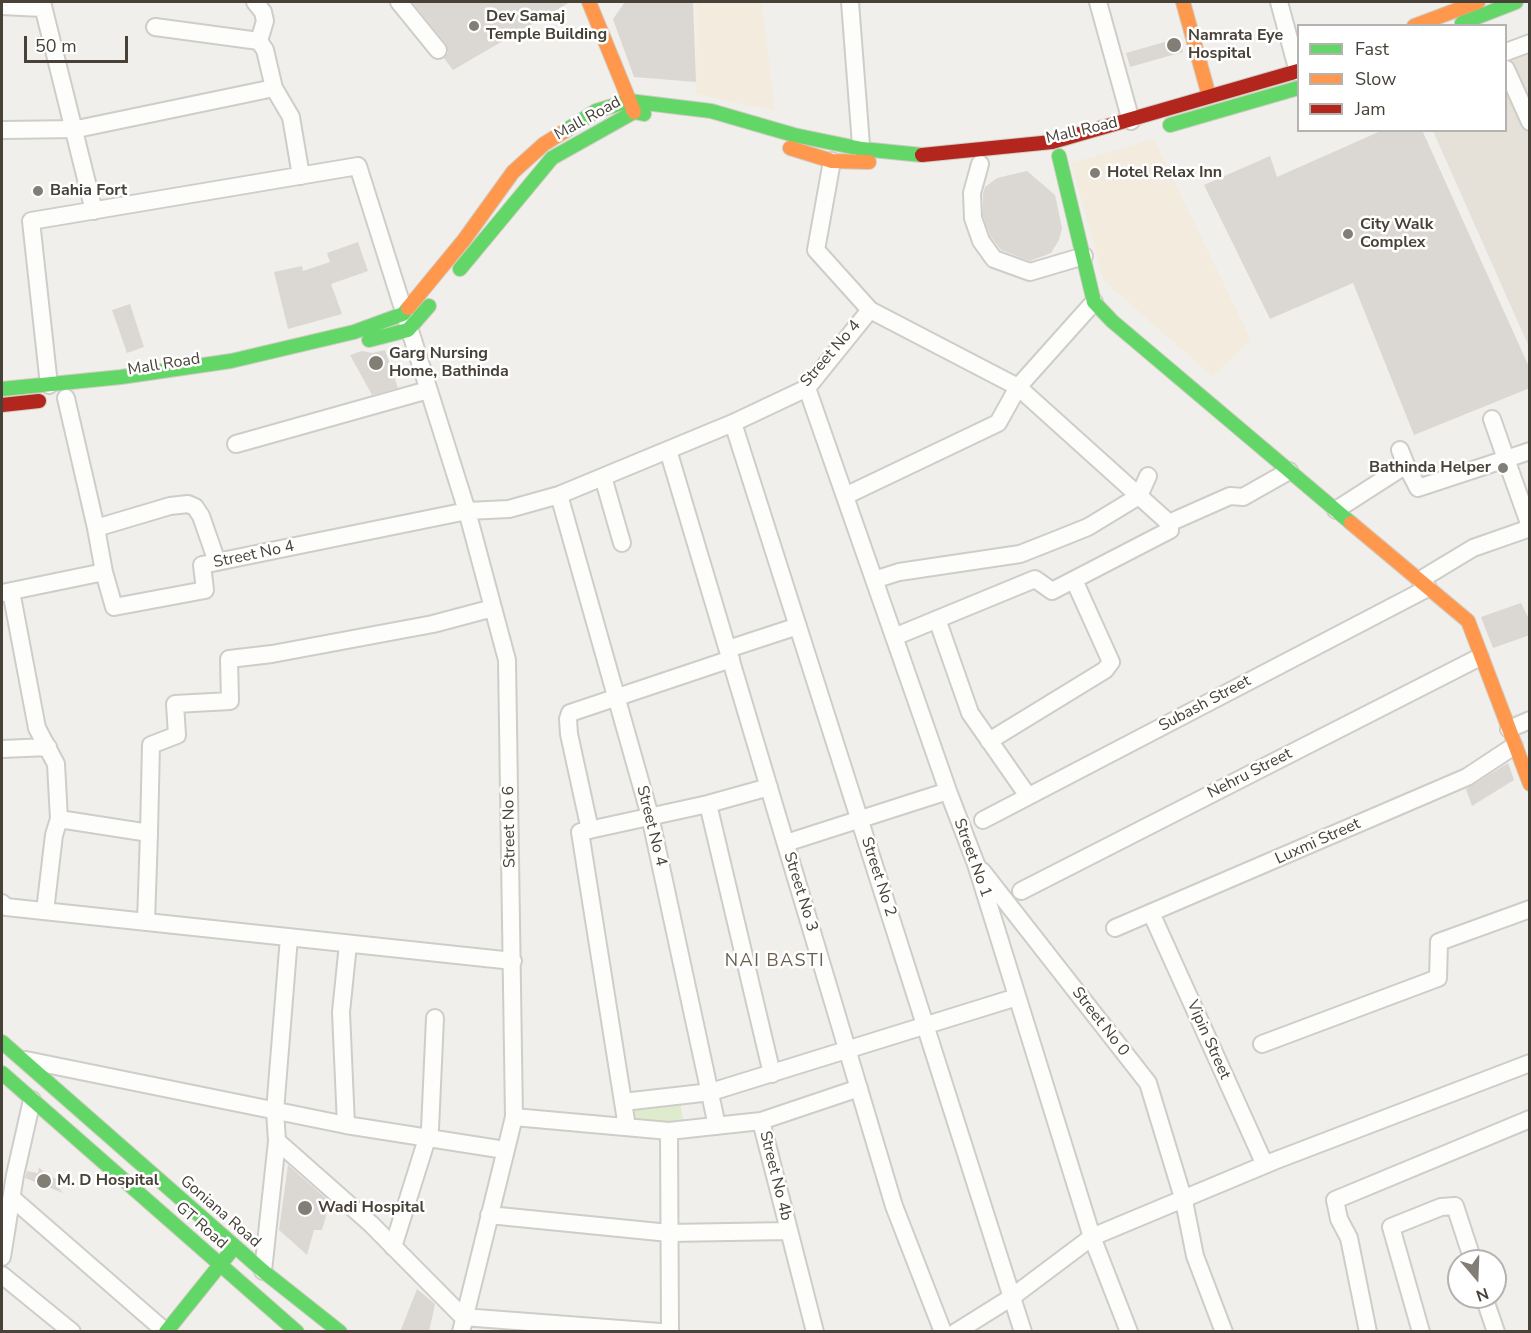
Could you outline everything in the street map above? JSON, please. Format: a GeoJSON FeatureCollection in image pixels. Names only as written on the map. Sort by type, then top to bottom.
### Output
{"type":"FeatureCollection","features":[{"type":"Feature","properties":{"kind":"main road"},"geometry":{"type":"LineString","coordinates":[[590,2],[632,106]]}},
{"type":"Feature","properties":{"kind":"main road"},"geometry":{"type":"LineString","coordinates":[[1183,2],[1209,96]]}},
{"type":"Feature","properties":{"kind":"main road"},"geometry":{"type":"LineString","coordinates":[[1419,24],[1478,2]]}},
{"type":"Feature","properties":{"kind":"main road"},"geometry":{"type":"LineString","coordinates":[[1461,24],[1516,2]]}},
{"type":"Feature","properties":{"kind":"main road"},"geometry":{"type":"LineString","coordinates":[[405,322],[513,172],[544,144],[596,111],[632,106],[711,111],[862,155],[945,154],[1052,142],[1297,71]]}},
{"type":"Feature","properties":{"kind":"main road"},"geometry":{"type":"LineString","coordinates":[[1158,129],[1216,117],[1297,89]]}},
{"type":"Feature","properties":{"kind":"main road","name":"Mall Road"},"geometry":{"type":"LineString","coordinates":[[451,280],[552,158],[632,106],[832,161],[862,155],[925,166],[986,163]]}},
{"type":"Feature","properties":{"kind":"main road"},"geometry":{"type":"LineString","coordinates":[[1059,155],[1094,302],[1112,321],[1468,621],[1530,784]]}},
{"type":"Feature","properties":{"kind":"main road"},"geometry":{"type":"LineString","coordinates":[[2,389],[231,361],[405,322],[436,297]]}},
{"type":"Feature","properties":{"kind":"main road","name":"Mall Road"},"geometry":{"type":"LineString","coordinates":[[2,405],[66,398],[255,369],[405,322]]}},
{"type":"Feature","properties":{"kind":"main road","name":"Goniana Road"},"geometry":{"type":"LineString","coordinates":[[2,1042],[263,1271],[340,1332]]}},
{"type":"Feature","properties":{"kind":"main road","name":"GT Road"},"geometry":{"type":"LineString","coordinates":[[2,1073],[297,1332]]}},
{"type":"Feature","properties":{"kind":"main road"},"geometry":{"type":"LineString","coordinates":[[166,1331],[235,1246]]}},
{"type":"Feature","properties":{"kind":"street"},"geometry":{"type":"LineString","coordinates":[[255,2],[263,12],[265,21],[259,41]]}},
{"type":"Feature","properties":{"kind":"street"},"geometry":{"type":"LineString","coordinates":[[399,2],[438,50]]}},
{"type":"Feature","properties":{"kind":"street"},"geometry":{"type":"LineString","coordinates":[[850,2],[862,155]]}},
{"type":"Feature","properties":{"kind":"street"},"geometry":{"type":"LineString","coordinates":[[1098,2],[1131,121]]}},
{"type":"Feature","properties":{"kind":"street"},"geometry":{"type":"LineString","coordinates":[[1279,2],[1297,67]]}},
{"type":"Feature","properties":{"kind":"street"},"geometry":{"type":"LineString","coordinates":[[2,6],[42,5],[94,211]]}},
{"type":"Feature","properties":{"kind":"street"},"geometry":{"type":"LineString","coordinates":[[49,385],[32,221],[302,176],[291,117],[274,88],[265,50],[259,41],[155,27]]}},
{"type":"Feature","properties":{"kind":"street"},"geometry":{"type":"LineString","coordinates":[[1507,52],[1530,43]]}},
{"type":"Feature","properties":{"kind":"street"},"geometry":{"type":"LineString","coordinates":[[1507,71],[1530,122]]}},
{"type":"Feature","properties":{"kind":"street"},"geometry":{"type":"LineString","coordinates":[[2,130],[73,129],[274,88]]}},
{"type":"Feature","properties":{"kind":"street"},"geometry":{"type":"LineString","coordinates":[[832,161],[816,250],[870,310],[1018,387],[1169,523],[1170,530],[1052,591],[1035,579],[894,637]]}},
{"type":"Feature","properties":{"kind":"street"},"geometry":{"type":"LineString","coordinates":[[986,163],[972,193],[973,218],[981,241],[994,260],[1030,272],[1084,256]]}},
{"type":"Feature","properties":{"kind":"street","name":"Street No 6"},"geometry":{"type":"LineString","coordinates":[[302,176],[358,166],[405,322],[467,511],[507,660],[514,1117],[462,1324]]}},
{"type":"Feature","properties":{"kind":"street"},"geometry":{"type":"LineString","coordinates":[[845,496],[998,423],[1018,387],[1094,302]]}},
{"type":"Feature","properties":{"kind":"street","name":"Street No 4"},"geometry":{"type":"LineString","coordinates":[[104,572],[114,607],[205,590],[202,565],[467,511],[509,509],[559,495],[733,423],[807,388],[870,310]]}},
{"type":"Feature","properties":{"kind":"street","name":"Street No 1"},"geometry":{"type":"LineString","coordinates":[[807,388],[948,791],[976,864],[1092,1237],[1129,1332]]}},
{"type":"Feature","properties":{"kind":"street"},"geometry":{"type":"LineString","coordinates":[[236,444],[428,390]]}},
{"type":"Feature","properties":{"kind":"street"},"geometry":{"type":"LineString","coordinates":[[45,911],[58,819],[56,764],[37,728],[6,592],[104,572],[66,398]]}},
{"type":"Feature","properties":{"kind":"street"},"geometry":{"type":"LineString","coordinates":[[1492,419],[1530,527]]}},
{"type":"Feature","properties":{"kind":"street","name":"Street No 2"},"geometry":{"type":"LineString","coordinates":[[733,423],[1023,1332]]}},
{"type":"Feature","properties":{"kind":"street","name":"Street No 3"},"geometry":{"type":"LineString","coordinates":[[668,450],[894,1206],[943,1332]]}},
{"type":"Feature","properties":{"kind":"street"},"geometry":{"type":"LineString","coordinates":[[1336,510],[1403,457],[1418,488],[1530,451]]}},
{"type":"Feature","properties":{"kind":"street"},"geometry":{"type":"LineString","coordinates":[[1169,523],[1230,496],[1243,497],[1289,471]]}},
{"type":"Feature","properties":{"kind":"street"},"geometry":{"type":"LineString","coordinates":[[874,580],[899,572],[1020,554],[1089,527],[1139,496],[1148,476]]}},
{"type":"Feature","properties":{"kind":"street"},"geometry":{"type":"LineString","coordinates":[[603,477],[622,543]]}},
{"type":"Feature","properties":{"kind":"street","name":"Street No 4"},"geometry":{"type":"LineString","coordinates":[[559,495],[650,816],[717,1126]]}},
{"type":"Feature","properties":{"kind":"street"},"geometry":{"type":"LineString","coordinates":[[96,528],[170,506],[188,504],[195,507],[201,516],[217,562]]}},
{"type":"Feature","properties":{"kind":"street","name":"Subash Street"},"geometry":{"type":"LineString","coordinates":[[983,820],[1424,584],[1473,548],[1530,527]]}},
{"type":"Feature","properties":{"kind":"street"},"geometry":{"type":"LineString","coordinates":[[989,741],[1105,670],[1111,662],[1074,580]]}},
{"type":"Feature","properties":{"kind":"street"},"geometry":{"type":"LineString","coordinates":[[146,922],[152,745],[177,735],[175,704],[230,701],[229,659],[272,654],[422,626],[493,608]]}},
{"type":"Feature","properties":{"kind":"street"},"geometry":{"type":"LineString","coordinates":[[937,619],[970,713],[1028,796]]}},
{"type":"Feature","properties":{"kind":"street"},"geometry":{"type":"LineString","coordinates":[[590,830],[568,734],[570,713],[617,698],[798,626]]}},
{"type":"Feature","properties":{"kind":"street","name":"Nehru Street"},"geometry":{"type":"LineString","coordinates":[[1021,891],[1480,657]]}},
{"type":"Feature","properties":{"kind":"street"},"geometry":{"type":"LineString","coordinates":[[1509,729],[1530,720]]}},
{"type":"Feature","properties":{"kind":"street","name":"Luxmi Street"},"geometry":{"type":"LineString","coordinates":[[1115,928],[1152,915],[1467,777],[1514,746]]}},
{"type":"Feature","properties":{"kind":"street"},"geometry":{"type":"LineString","coordinates":[[2,749],[48,747]]}},
{"type":"Feature","properties":{"kind":"street"},"geometry":{"type":"LineString","coordinates":[[627,1127],[580,832],[708,804],[769,787]]}},
{"type":"Feature","properties":{"kind":"street"},"geometry":{"type":"LineString","coordinates":[[786,843],[948,791]]}},
{"type":"Feature","properties":{"kind":"street"},"geometry":{"type":"LineString","coordinates":[[708,804],[772,1074]]}},
{"type":"Feature","properties":{"kind":"street"},"geometry":{"type":"LineString","coordinates":[[58,819],[149,833]]}},
{"type":"Feature","properties":{"kind":"street","name":"Street No 0"},"geometry":{"type":"LineString","coordinates":[[976,864],[1148,1083],[1184,1201],[1195,1256],[1224,1332]]}},
{"type":"Feature","properties":{"kind":"street"},"geometry":{"type":"LineString","coordinates":[[2,903],[6,907],[513,961]]}},
{"type":"Feature","properties":{"kind":"street"},"geometry":{"type":"LineString","coordinates":[[1262,1044],[1438,978],[1439,942],[1530,909]]}},
{"type":"Feature","properties":{"kind":"street","name":"Vipin Street"},"geometry":{"type":"LineString","coordinates":[[1152,915],[1265,1165]]}},
{"type":"Feature","properties":{"kind":"street"},"geometry":{"type":"LineString","coordinates":[[263,1271],[277,1141],[275,1111],[289,937]]}},
{"type":"Feature","properties":{"kind":"street"},"geometry":{"type":"LineString","coordinates":[[346,1125],[341,1012],[348,944]]}},
{"type":"Feature","properties":{"kind":"street"},"geometry":{"type":"LineString","coordinates":[[624,1102],[711,1092],[1017,997]]}},
{"type":"Feature","properties":{"kind":"street"},"geometry":{"type":"LineString","coordinates":[[393,1246],[428,1138],[435,1018]]}},
{"type":"Feature","properties":{"kind":"street"},"geometry":{"type":"LineString","coordinates":[[22,1059],[346,1125],[505,1150]]}},
{"type":"Feature","properties":{"kind":"street"},"geometry":{"type":"LineString","coordinates":[[956,1332],[1012,1297],[1092,1237],[1184,1201],[1265,1165],[1530,1063]]}},
{"type":"Feature","properties":{"kind":"street","name":"Street No 4b"},"geometry":{"type":"LineString","coordinates":[[815,1332],[761,1121],[859,1088]]}},
{"type":"Feature","properties":{"kind":"street"},"geometry":{"type":"LineString","coordinates":[[2,1257],[12,1198],[8,1173],[32,1100]]}},
{"type":"Feature","properties":{"kind":"street"},"geometry":{"type":"LineString","coordinates":[[514,1117],[669,1131],[761,1121]]}},
{"type":"Feature","properties":{"kind":"street"},"geometry":{"type":"LineString","coordinates":[[1368,1332],[1349,1238],[1340,1220],[1335,1200],[1530,1119]]}},
{"type":"Feature","properties":{"kind":"street"},"geometry":{"type":"LineString","coordinates":[[669,1131],[669,1332]]}},
{"type":"Feature","properties":{"kind":"street"},"geometry":{"type":"LineString","coordinates":[[277,1141],[393,1246],[462,1324],[660,1332]]}},
{"type":"Feature","properties":{"kind":"street"},"geometry":{"type":"LineString","coordinates":[[12,1198],[166,1331]]}},
{"type":"Feature","properties":{"kind":"street"},"geometry":{"type":"LineString","coordinates":[[1421,1332],[1391,1227],[1442,1207],[1455,1206],[1469,1249]]}},
{"type":"Feature","properties":{"kind":"street"},"geometry":{"type":"LineString","coordinates":[[489,1215],[669,1233],[789,1231]]}},
{"type":"Feature","properties":{"kind":"street"},"geometry":{"type":"LineString","coordinates":[[2,1275],[72,1332]]}},
{"type":"Feature","properties":{"kind":"street"},"geometry":{"type":"LineString","coordinates":[[1488,1309],[1496,1332]]}},
{"type":"Feature","properties":{"kind":"shaded area"},"geometry":{"type":"Polygon","coordinates":[[[697,2],[762,2],[775,111],[696,94],[697,2]]]}},
{"type":"Feature","properties":{"kind":"shaded area"},"geometry":{"type":"Polygon","coordinates":[[[1529,46],[1529,347],[1433,132],[1507,132],[1507,54],[1529,46]]]}},
{"type":"Feature","properties":{"kind":"shaded area"},"geometry":{"type":"Polygon","coordinates":[[[1154,139],[1251,340],[1213,377],[1104,281],[1071,163],[1154,139]]]}},
{"type":"Feature","properties":{"kind":"green space"},"geometry":{"type":"Polygon","coordinates":[[[679,1096],[685,1131],[627,1127],[623,1102],[679,1096]]]}},
{"type":"Feature","properties":{"kind":"building","name":"Dev Samaj Temple Building"},"geometry":{"type":"Polygon","coordinates":[[[412,2],[570,2],[453,70],[444,58],[448,53],[446,44],[412,2]]]}},
{"type":"Feature","properties":{"kind":"building"},"geometry":{"type":"Polygon","coordinates":[[[625,2],[693,2],[696,82],[634,77],[613,19],[625,2]]]}},
{"type":"Feature","properties":{"kind":"building"},"geometry":{"type":"Polygon","coordinates":[[[1179,38],[1183,52],[1130,67],[1126,53],[1179,38]]]}},
{"type":"Feature","properties":{"kind":"building","name":"City Walk Complex"},"geometry":{"type":"Polygon","coordinates":[[[1378,132],[1423,132],[1530,369],[1530,388],[1414,435],[1353,283],[1270,319],[1204,185],[1270,156],[1277,177],[1378,132]]]}},
{"type":"Feature","properties":{"kind":"building"},"geometry":{"type":"Polygon","coordinates":[[[1027,171],[1055,195],[1062,228],[1059,240],[1051,253],[1030,261],[1001,250],[990,236],[983,216],[985,187],[997,178],[1027,171]]]}},
{"type":"Feature","properties":{"kind":"building"},"geometry":{"type":"Polygon","coordinates":[[[358,242],[368,271],[331,284],[342,314],[288,329],[274,272],[302,266],[303,271],[330,262],[327,253],[358,242]]]}},
{"type":"Feature","properties":{"kind":"building"},"geometry":{"type":"Polygon","coordinates":[[[130,304],[144,347],[127,353],[112,310],[130,304]]]}},
{"type":"Feature","properties":{"kind":"building"},"geometry":{"type":"Polygon","coordinates":[[[385,350],[398,388],[372,395],[350,355],[362,351],[372,353],[385,350]]]}},
{"type":"Feature","properties":{"kind":"building"},"geometry":{"type":"Polygon","coordinates":[[[1521,603],[1530,621],[1530,635],[1493,648],[1481,617],[1521,603]]]}},
{"type":"Feature","properties":{"kind":"building"},"geometry":{"type":"Polygon","coordinates":[[[1508,763],[1514,780],[1472,806],[1466,789],[1508,763]]]}},
{"type":"Feature","properties":{"kind":"building"},"geometry":{"type":"Polygon","coordinates":[[[288,1165],[330,1202],[322,1230],[314,1230],[307,1255],[279,1230],[288,1165]]]}},
{"type":"Feature","properties":{"kind":"building"},"geometry":{"type":"Polygon","coordinates":[[[39,1167],[47,1176],[63,1180],[58,1187],[63,1193],[25,1178],[27,1171],[38,1173],[39,1167]]]}},
{"type":"Feature","properties":{"kind":"building"},"geometry":{"type":"Polygon","coordinates":[[[417,1289],[435,1304],[429,1332],[400,1332],[417,1289]]]}},
{"type":"Feature","properties":{"kind":"traffic: fast"},"geometry":{"type":"LineString","coordinates":[[1462,23],[1516,2]]}},
{"type":"Feature","properties":{"kind":"traffic: fast"},"geometry":{"type":"LineString","coordinates":[[1170,125],[1297,88]]}},
{"type":"Feature","properties":{"kind":"traffic: fast"},"geometry":{"type":"LineString","coordinates":[[565,131],[596,111],[629,101],[711,111],[794,135],[862,149],[922,155]]}},
{"type":"Feature","properties":{"kind":"traffic: fast"},"geometry":{"type":"LineString","coordinates":[[460,269],[552,158],[634,112],[644,114]]}},
{"type":"Feature","properties":{"kind":"traffic: fast"},"geometry":{"type":"LineString","coordinates":[[1059,156],[1094,302],[1112,321],[1351,523]]}},
{"type":"Feature","properties":{"kind":"traffic: fast"},"geometry":{"type":"LineString","coordinates":[[369,340],[408,330],[429,306]]}},
{"type":"Feature","properties":{"kind":"traffic: fast"},"geometry":{"type":"LineString","coordinates":[[2,389],[121,377],[231,361],[354,332],[403,314],[408,308]]}},
{"type":"Feature","properties":{"kind":"traffic: fast"},"geometry":{"type":"LineString","coordinates":[[2,1042],[263,1271],[340,1332]]}},
{"type":"Feature","properties":{"kind":"traffic: fast"},"geometry":{"type":"LineString","coordinates":[[2,1073],[297,1332]]}},
{"type":"Feature","properties":{"kind":"traffic: fast"},"geometry":{"type":"LineString","coordinates":[[166,1332],[232,1250]]}},
{"type":"Feature","properties":{"kind":"traffic: slow"},"geometry":{"type":"LineString","coordinates":[[589,2],[634,112]]}},
{"type":"Feature","properties":{"kind":"traffic: slow"},"geometry":{"type":"LineString","coordinates":[[1183,2],[1209,96]]}},
{"type":"Feature","properties":{"kind":"traffic: slow"},"geometry":{"type":"LineString","coordinates":[[1419,24],[1478,2]]}},
{"type":"Feature","properties":{"kind":"traffic: slow"},"geometry":{"type":"LineString","coordinates":[[408,308],[464,240],[513,172],[544,144],[565,131]]}},
{"type":"Feature","properties":{"kind":"traffic: slow"},"geometry":{"type":"LineString","coordinates":[[790,148],[832,161],[869,162]]}},
{"type":"Feature","properties":{"kind":"traffic: slow"},"geometry":{"type":"LineString","coordinates":[[1351,523],[1468,621],[1530,784]]}},
{"type":"Feature","properties":{"kind":"traffic: jam"},"geometry":{"type":"LineString","coordinates":[[922,155],[1052,142],[1297,71]]}},
{"type":"Feature","properties":{"kind":"traffic: jam"},"geometry":{"type":"LineString","coordinates":[[2,405],[39,401]]}},
{"type":"Feature","properties":{"kind":"place","name":"Dev Samaj Temple Building"},"geometry":{"type":"Point","coordinates":[474,26]}},
{"type":"Feature","properties":{"kind":"place","name":"Namrata Eye Hospital"},"geometry":{"type":"Point","coordinates":[1174,45]}},
{"type":"Feature","properties":{"kind":"place","name":"Hotel Relax Inn"},"geometry":{"type":"Point","coordinates":[1095,173]}},
{"type":"Feature","properties":{"kind":"place","name":"Bahia Fort"},"geometry":{"type":"Point","coordinates":[38,191]}},
{"type":"Feature","properties":{"kind":"place","name":"City Walk Complex"},"geometry":{"type":"Point","coordinates":[1348,234]}},
{"type":"Feature","properties":{"kind":"place","name":"Garg Nursing Home, Bathinda"},"geometry":{"type":"Point","coordinates":[376,363]}},
{"type":"Feature","properties":{"kind":"place","name":"Bathinda Helper"},"geometry":{"type":"Point","coordinates":[1503,468]}},
{"type":"Feature","properties":{"kind":"place","name":"M. D Hospital"},"geometry":{"type":"Point","coordinates":[44,1181]}},
{"type":"Feature","properties":{"kind":"place","name":"Wadi Hospital"},"geometry":{"type":"Point","coordinates":[305,1208]}},
{"type":"Feature","properties":{"kind":"district","name":"NAI BASTI"},"geometry":{"type":"Point","coordinates":[775,962]}}]}
